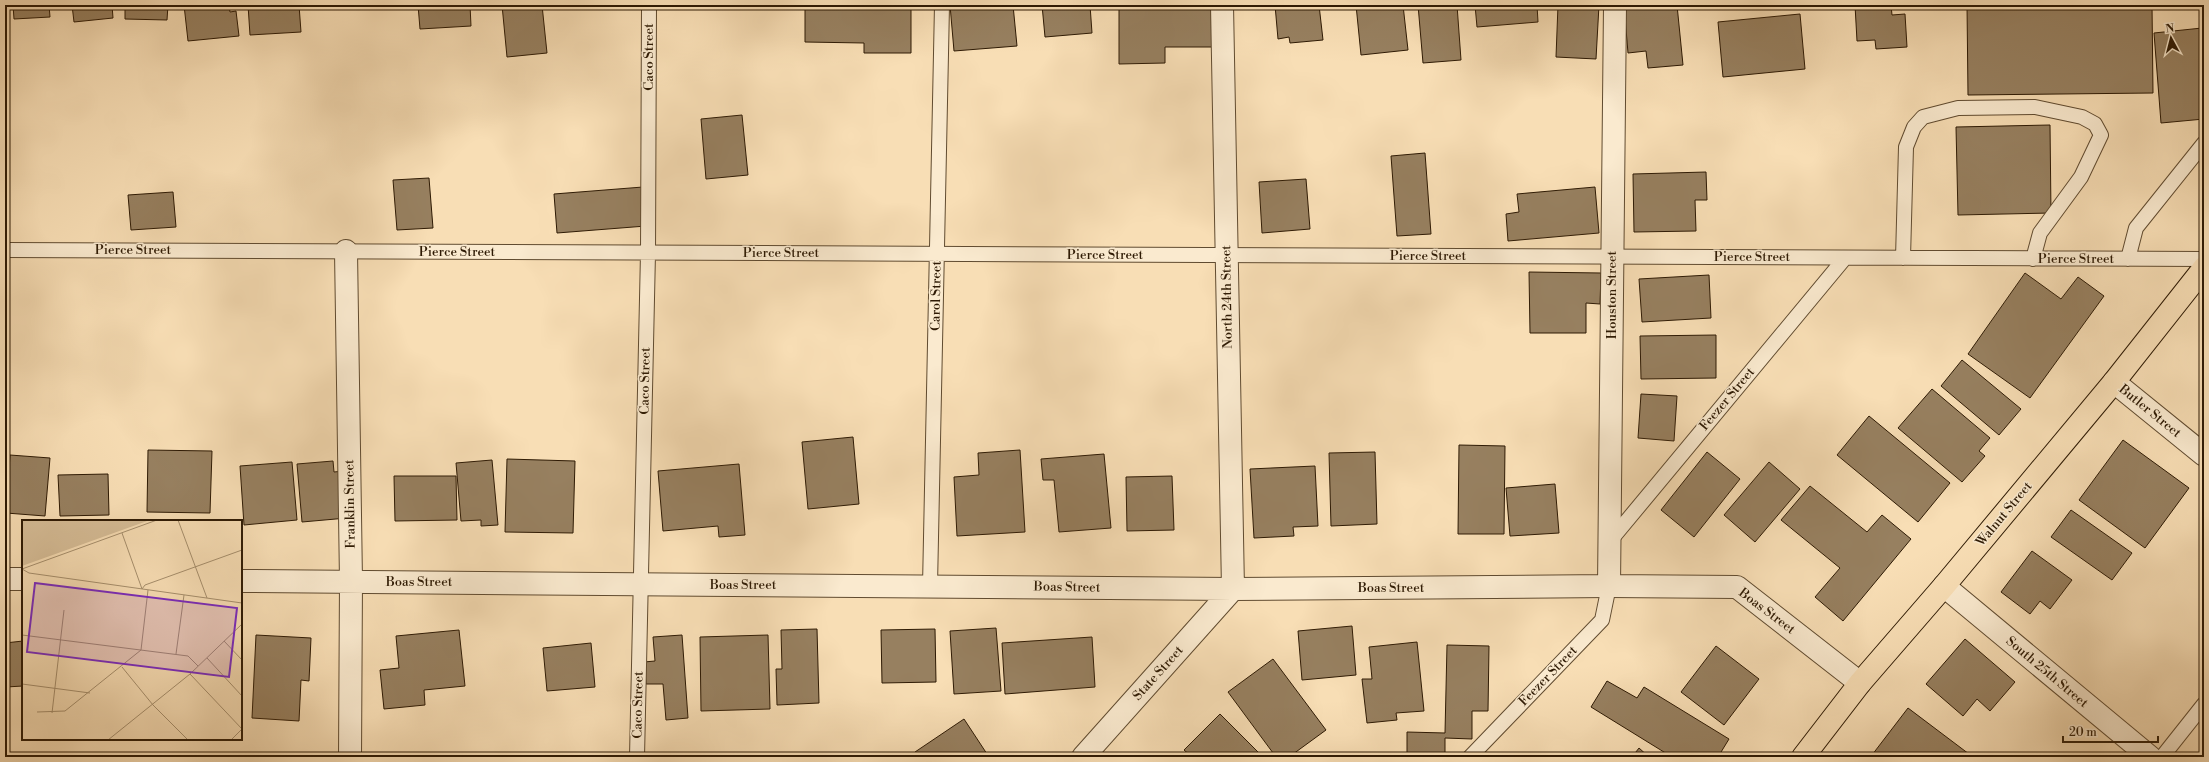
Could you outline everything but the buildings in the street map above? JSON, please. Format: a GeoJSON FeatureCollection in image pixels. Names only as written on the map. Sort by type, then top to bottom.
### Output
{"type":"FeatureCollection","features":[{"type":"Feature","properties":{"kind":"main road","name":"Walnut Street"},"geometry":{"type":"LineString","coordinates":[[1803,757],[1860,683],[1944,586],[2114,382],[2204,268]]}},
{"type":"Feature","properties":{"kind":"street","name":"North 24th Street"},"geometry":{"type":"LineString","coordinates":[[1222,5],[1233,589]]}},
{"type":"Feature","properties":{"kind":"street","name":"Houston Street"},"geometry":{"type":"LineString","coordinates":[[1609,586],[1615,5]]}},
{"type":"Feature","properties":{"kind":"street","name":"Franklin Street"},"geometry":{"type":"LineString","coordinates":[[346,251],[351,581],[350,757]]}},
{"type":"Feature","properties":{"kind":"street","name":"Butler Street"},"geometry":{"type":"LineString","coordinates":[[2114,382],[2204,455]]}},
{"type":"Feature","properties":{"kind":"street"},"geometry":{"type":"LineString","coordinates":[[5,579],[22,579]]}},
{"type":"Feature","properties":{"kind":"street","name":"Boas Street"},"geometry":{"type":"LineString","coordinates":[[242,581],[1233,589],[1609,586],[1736,587],[1860,683]]}},
{"type":"Feature","properties":{"kind":"street","name":"South 25th Street"},"geometry":{"type":"LineString","coordinates":[[1944,586],[2150,757]]}},
{"type":"Feature","properties":{"kind":"street","name":"State Street"},"geometry":{"type":"LineString","coordinates":[[1083,757],[1233,589]]}},
{"type":"Feature","properties":{"kind":"lane","name":"Caco Street"},"geometry":{"type":"LineString","coordinates":[[637,757],[648,253],[649,5]]}},
{"type":"Feature","properties":{"kind":"lane","name":"Carol Street"},"geometry":{"type":"LineString","coordinates":[[930,586],[942,5]]}},
{"type":"Feature","properties":{"kind":"lane"},"geometry":{"type":"LineString","coordinates":[[1903,258],[1906,147],[1914,127],[1923,117],[1958,108],[2035,107],[2082,117],[2095,124],[2101,135],[2081,178],[2040,233],[2033,259]]}},
{"type":"Feature","properties":{"kind":"lane"},"geometry":{"type":"LineString","coordinates":[[2128,259],[2136,228],[2201,153]]}},
{"type":"Feature","properties":{"kind":"lane","name":"Pierce Street"},"geometry":{"type":"LineString","coordinates":[[5,250],[2204,259]]}},
{"type":"Feature","properties":{"kind":"lane","name":"Feezer Street"},"geometry":{"type":"LineString","coordinates":[[1610,540],[1845,258]]}},
{"type":"Feature","properties":{"kind":"lane","name":"Feezer Street"},"geometry":{"type":"LineString","coordinates":[[1470,757],[1602,620],[1609,586]]}},
{"type":"Feature","properties":{"kind":"lane"},"geometry":{"type":"LineString","coordinates":[[2162,757],[2204,704]]}}]}
